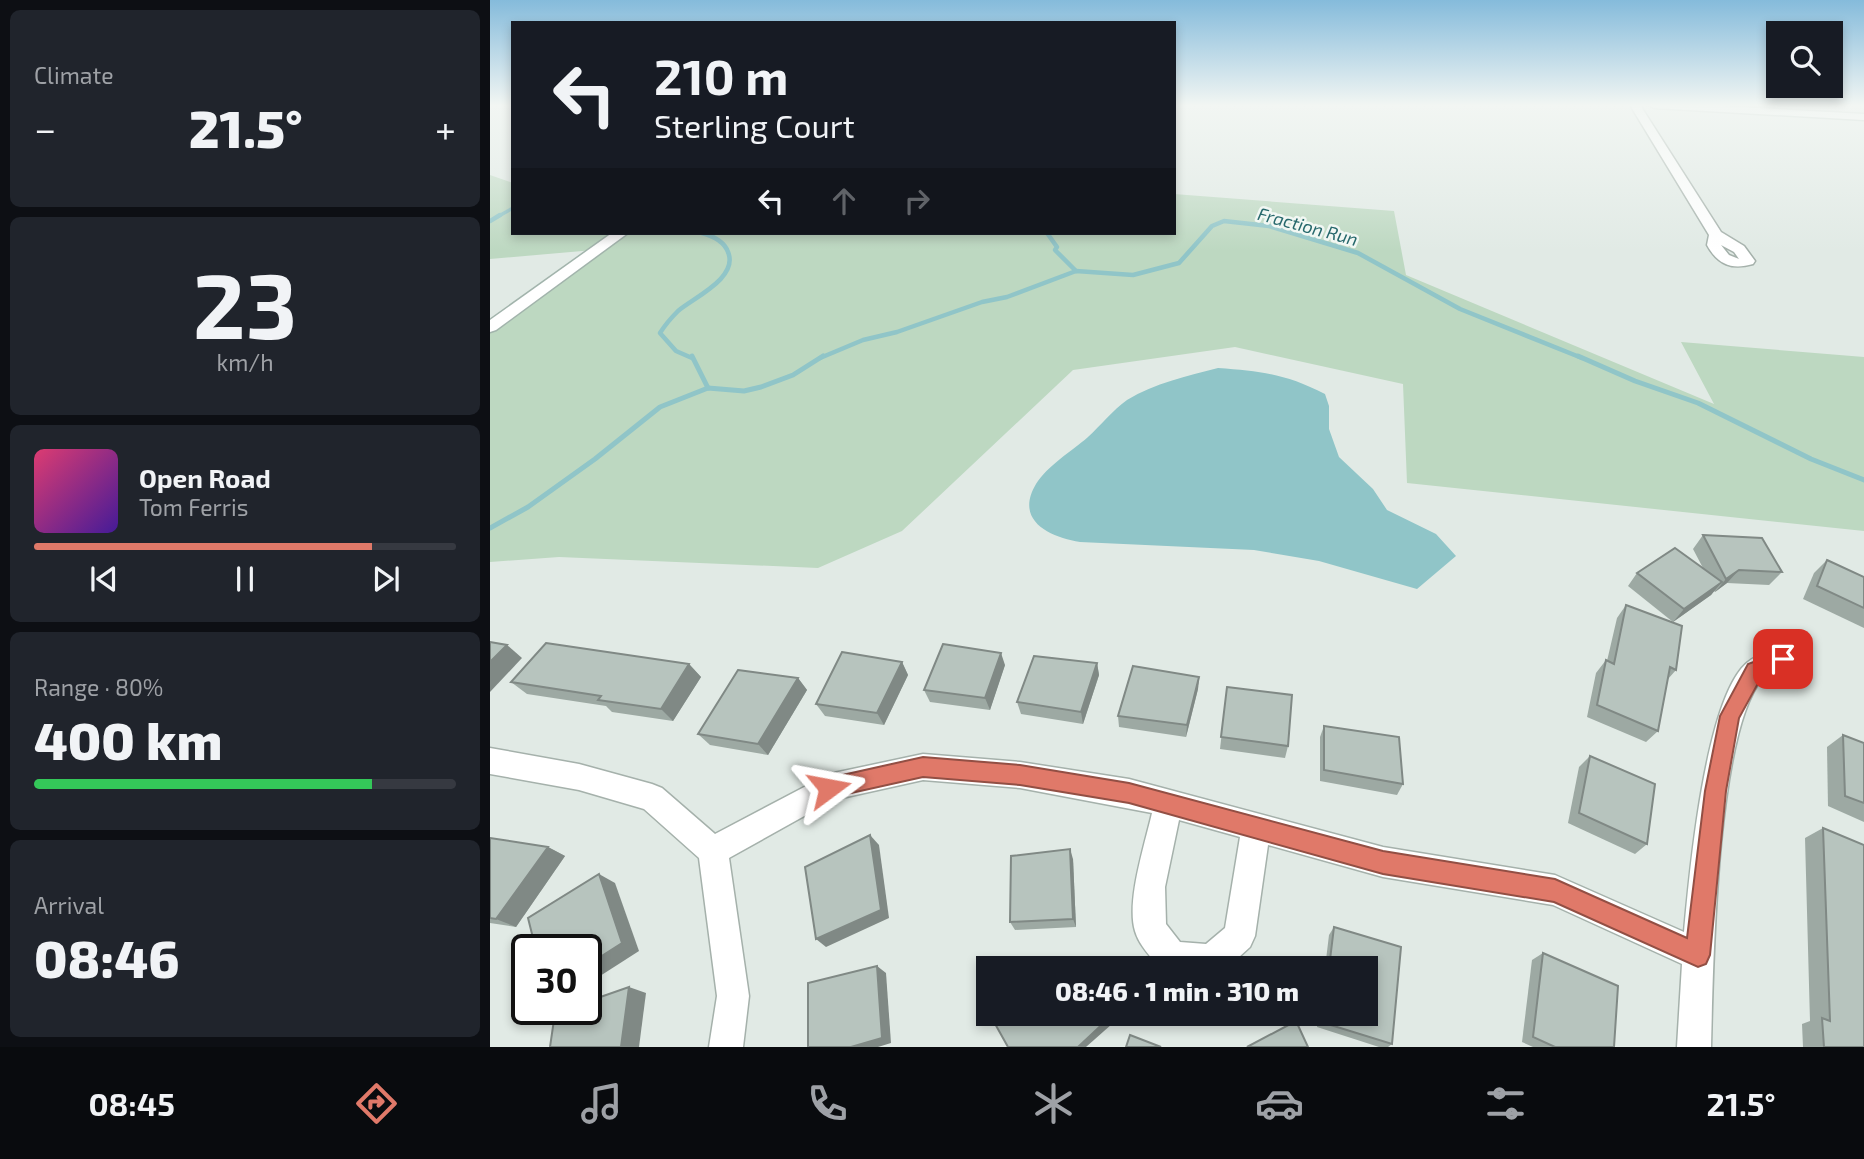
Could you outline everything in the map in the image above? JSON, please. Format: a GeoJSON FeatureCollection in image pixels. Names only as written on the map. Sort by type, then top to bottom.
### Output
{"type":"FeatureCollection","features":[{"type":"Feature","properties":{"kind":"street"},"geometry":{"type":"LineString","coordinates":[[1665,154],[1716,235]]}},
{"type":"Feature","properties":{"kind":"street"},"geometry":{"type":"LineString","coordinates":[[490,327],[614,237]]}},
{"type":"Feature","properties":{"kind":"street"},"geometry":{"type":"LineString","coordinates":[[1694,1047],[1698,955],[1715,791],[1730,716],[1755,670],[1783,659]]}},
{"type":"Feature","properties":{"kind":"street"},"geometry":{"type":"LineString","coordinates":[[490,761],[579,777],[652,798],[713,851],[733,996],[726,1047]]}},
{"type":"Feature","properties":{"kind":"street"},"geometry":{"type":"LineString","coordinates":[[713,851],[829,788],[923,767],[1020,775],[1129,793],[1383,862],[1555,890],[1698,955]]}},
{"type":"Feature","properties":{"kind":"street"},"geometry":{"type":"LineString","coordinates":[[1168,803],[1150,887],[1150,929],[1172,958],[1212,960],[1239,936],[1256,829]]}},
{"type":"Feature","properties":{"kind":"green space"},"geometry":{"type":"Polygon","coordinates":[[[490,175],[511,182],[511,235],[1176,235],[1176,194],[1394,211],[1406,275],[1714,404],[1681,342],[1864,357],[1864,531],[1407,483],[1403,384],[1235,347],[1073,370],[902,531],[818,568],[559,557],[490,562],[490,328],[594,250],[490,259],[490,175]]]}},
{"type":"Feature","properties":{"kind":"water"},"geometry":{"type":"Polygon","coordinates":[[[1218,368],[1273,375],[1325,394],[1329,406],[1329,429],[1339,457],[1373,489],[1387,510],[1436,534],[1456,556],[1417,589],[1319,561],[1254,550],[1080,542],[1057,536],[1038,525],[1029,508],[1030,497],[1036,484],[1117,408],[1149,389],[1218,368]]]}},
{"type":"Feature","properties":{"kind":"building"},"geometry":{"type":"Polygon","coordinates":[[[1703,535],[1762,538],[1782,572],[1739,570],[1726,579],[1703,535]]]}},
{"type":"Feature","properties":{"kind":"building"},"geometry":{"type":"Polygon","coordinates":[[[1675,548],[1722,582],[1684,609],[1637,573],[1675,548]]]}},
{"type":"Feature","properties":{"kind":"building"},"geometry":{"type":"Polygon","coordinates":[[[1827,560],[1864,577],[1864,608],[1817,586],[1827,560]]]}},
{"type":"Feature","properties":{"kind":"building"},"geometry":{"type":"Polygon","coordinates":[[[1626,605],[1682,626],[1676,670],[1670,667],[1658,731],[1597,705],[1606,660],[1614,664],[1626,605]]]}},
{"type":"Feature","properties":{"kind":"building"},"geometry":{"type":"Polygon","coordinates":[[[490,642],[507,645],[490,662],[490,642]]]}},
{"type":"Feature","properties":{"kind":"building"},"geometry":{"type":"Polygon","coordinates":[[[546,643],[689,664],[661,709],[598,700],[601,696],[511,682],[546,643]]]}},
{"type":"Feature","properties":{"kind":"building"},"geometry":{"type":"Polygon","coordinates":[[[943,644],[1001,653],[985,698],[924,690],[943,644]]]}},
{"type":"Feature","properties":{"kind":"building"},"geometry":{"type":"Polygon","coordinates":[[[842,652],[902,662],[877,713],[816,704],[842,652]]]}},
{"type":"Feature","properties":{"kind":"building"},"geometry":{"type":"Polygon","coordinates":[[[1034,656],[1097,663],[1081,712],[1017,702],[1034,656]]]}},
{"type":"Feature","properties":{"kind":"building"},"geometry":{"type":"Polygon","coordinates":[[[1133,666],[1199,677],[1187,725],[1118,716],[1133,666]]]}},
{"type":"Feature","properties":{"kind":"building"},"geometry":{"type":"Polygon","coordinates":[[[738,670],[798,678],[758,744],[698,734],[738,670]]]}},
{"type":"Feature","properties":{"kind":"building"},"geometry":{"type":"Polygon","coordinates":[[[1227,687],[1292,695],[1288,746],[1221,737],[1227,687]]]}},
{"type":"Feature","properties":{"kind":"building"},"geometry":{"type":"Polygon","coordinates":[[[1324,726],[1399,737],[1403,784],[1324,770],[1324,726]]]}},
{"type":"Feature","properties":{"kind":"building"},"geometry":{"type":"Polygon","coordinates":[[[1843,735],[1864,743],[1864,803],[1845,796],[1843,735]]]}},
{"type":"Feature","properties":{"kind":"building"},"geometry":{"type":"Polygon","coordinates":[[[1590,756],[1655,784],[1647,844],[1579,813],[1590,756]]]}},
{"type":"Feature","properties":{"kind":"building"},"geometry":{"type":"Polygon","coordinates":[[[1823,828],[1864,845],[1864,1047],[1824,1047],[1822,1018],[1830,1021],[1823,828]]]}},
{"type":"Feature","properties":{"kind":"building"},"geometry":{"type":"Polygon","coordinates":[[[870,835],[881,910],[816,939],[805,867],[870,835]]]}},
{"type":"Feature","properties":{"kind":"building"},"geometry":{"type":"Polygon","coordinates":[[[490,838],[548,847],[496,919],[490,918],[490,838]]]}},
{"type":"Feature","properties":{"kind":"building"},"geometry":{"type":"Polygon","coordinates":[[[1070,849],[1073,919],[1010,922],[1011,856],[1070,849]]]}},
{"type":"Feature","properties":{"kind":"building"},"geometry":{"type":"Polygon","coordinates":[[[599,874],[622,943],[602,956],[602,934],[532,934],[528,918],[599,874]]]}},
{"type":"Feature","properties":{"kind":"building"},"geometry":{"type":"Polygon","coordinates":[[[1334,927],[1401,947],[1392,1044],[1334,1026],[1378,1026],[1378,956],[1330,956],[1334,927]]]}},
{"type":"Feature","properties":{"kind":"building"},"geometry":{"type":"Polygon","coordinates":[[[1543,953],[1618,986],[1614,1047],[1555,1047],[1533,1037],[1543,953]]]}},
{"type":"Feature","properties":{"kind":"building"},"geometry":{"type":"Polygon","coordinates":[[[877,966],[882,1038],[851,1047],[808,1047],[808,983],[877,966]]]}},
{"type":"Feature","properties":{"kind":"building"},"geometry":{"type":"Polygon","coordinates":[[[629,987],[621,1047],[550,1047],[553,1025],[602,1025],[602,996],[629,987]]]}},
{"type":"Feature","properties":{"kind":"building"},"geometry":{"type":"Polygon","coordinates":[[[996,1026],[1100,1026],[1078,1047],[1008,1047],[996,1026]]]}},
{"type":"Feature","properties":{"kind":"building"},"geometry":{"type":"Polygon","coordinates":[[[1287,1026],[1298,1026],[1308,1047],[1247,1047],[1287,1026]]]}},
{"type":"Feature","properties":{"kind":"building"},"geometry":{"type":"Polygon","coordinates":[[[1130,1035],[1161,1047],[1126,1047],[1130,1035]]]}},
{"type":"Feature","properties":{"kind":"waterway","name":"Fraction Run"},"geometry":{"type":"LineString","coordinates":[[497,217],[511,209]]}},
{"type":"Feature","properties":{"kind":"waterway","name":"Fraction Run"},"geometry":{"type":"LineString","coordinates":[[490,221],[500,215]]}},
{"type":"Feature","properties":{"kind":"waterway","name":"Fraction Run"},"geometry":{"type":"LineString","coordinates":[[1076,271],[1133,275],[1179,263],[1212,226],[1224,221],[1269,226],[1358,253],[1460,309],[1582,358]]}},
{"type":"Feature","properties":{"kind":"waterway","name":"Fraction Run"},"geometry":{"type":"LineString","coordinates":[[692,358],[676,351],[660,333],[678,311],[713,286],[727,270],[730,261],[726,248],[707,235]]}},
{"type":"Feature","properties":{"kind":"waterway"},"geometry":{"type":"LineString","coordinates":[[1048,235],[1057,247],[1055,250],[1076,271]]}},
{"type":"Feature","properties":{"kind":"waterway","name":"Fraction Run"},"geometry":{"type":"LineString","coordinates":[[820,358],[863,340],[897,332],[982,302],[1007,297],[1076,271]]}},
{"type":"Feature","properties":{"kind":"waterway","name":"Fraction Run"},"geometry":{"type":"LineString","coordinates":[[692,356],[708,388]]}},
{"type":"Feature","properties":{"kind":"waterway","name":"Fraction Run"},"geometry":{"type":"LineString","coordinates":[[708,388],[744,391],[761,387],[793,375],[823,356]]}},
{"type":"Feature","properties":{"kind":"waterway","name":"Fraction Run"},"geometry":{"type":"LineString","coordinates":[[1578,356],[1635,381],[1698,403],[1811,459],[1864,480]]}},
{"type":"Feature","properties":{"kind":"waterway"},"geometry":{"type":"LineString","coordinates":[[490,528],[528,507],[595,459],[660,407],[708,388]]}},
{"type":"Feature","properties":{"kind":"route"},"geometry":{"type":"LineString","coordinates":[[829,788],[923,767],[1020,775],[1129,793],[1383,862],[1555,890],[1698,955],[1715,791],[1730,716],[1755,670],[1783,659]]}}]}
